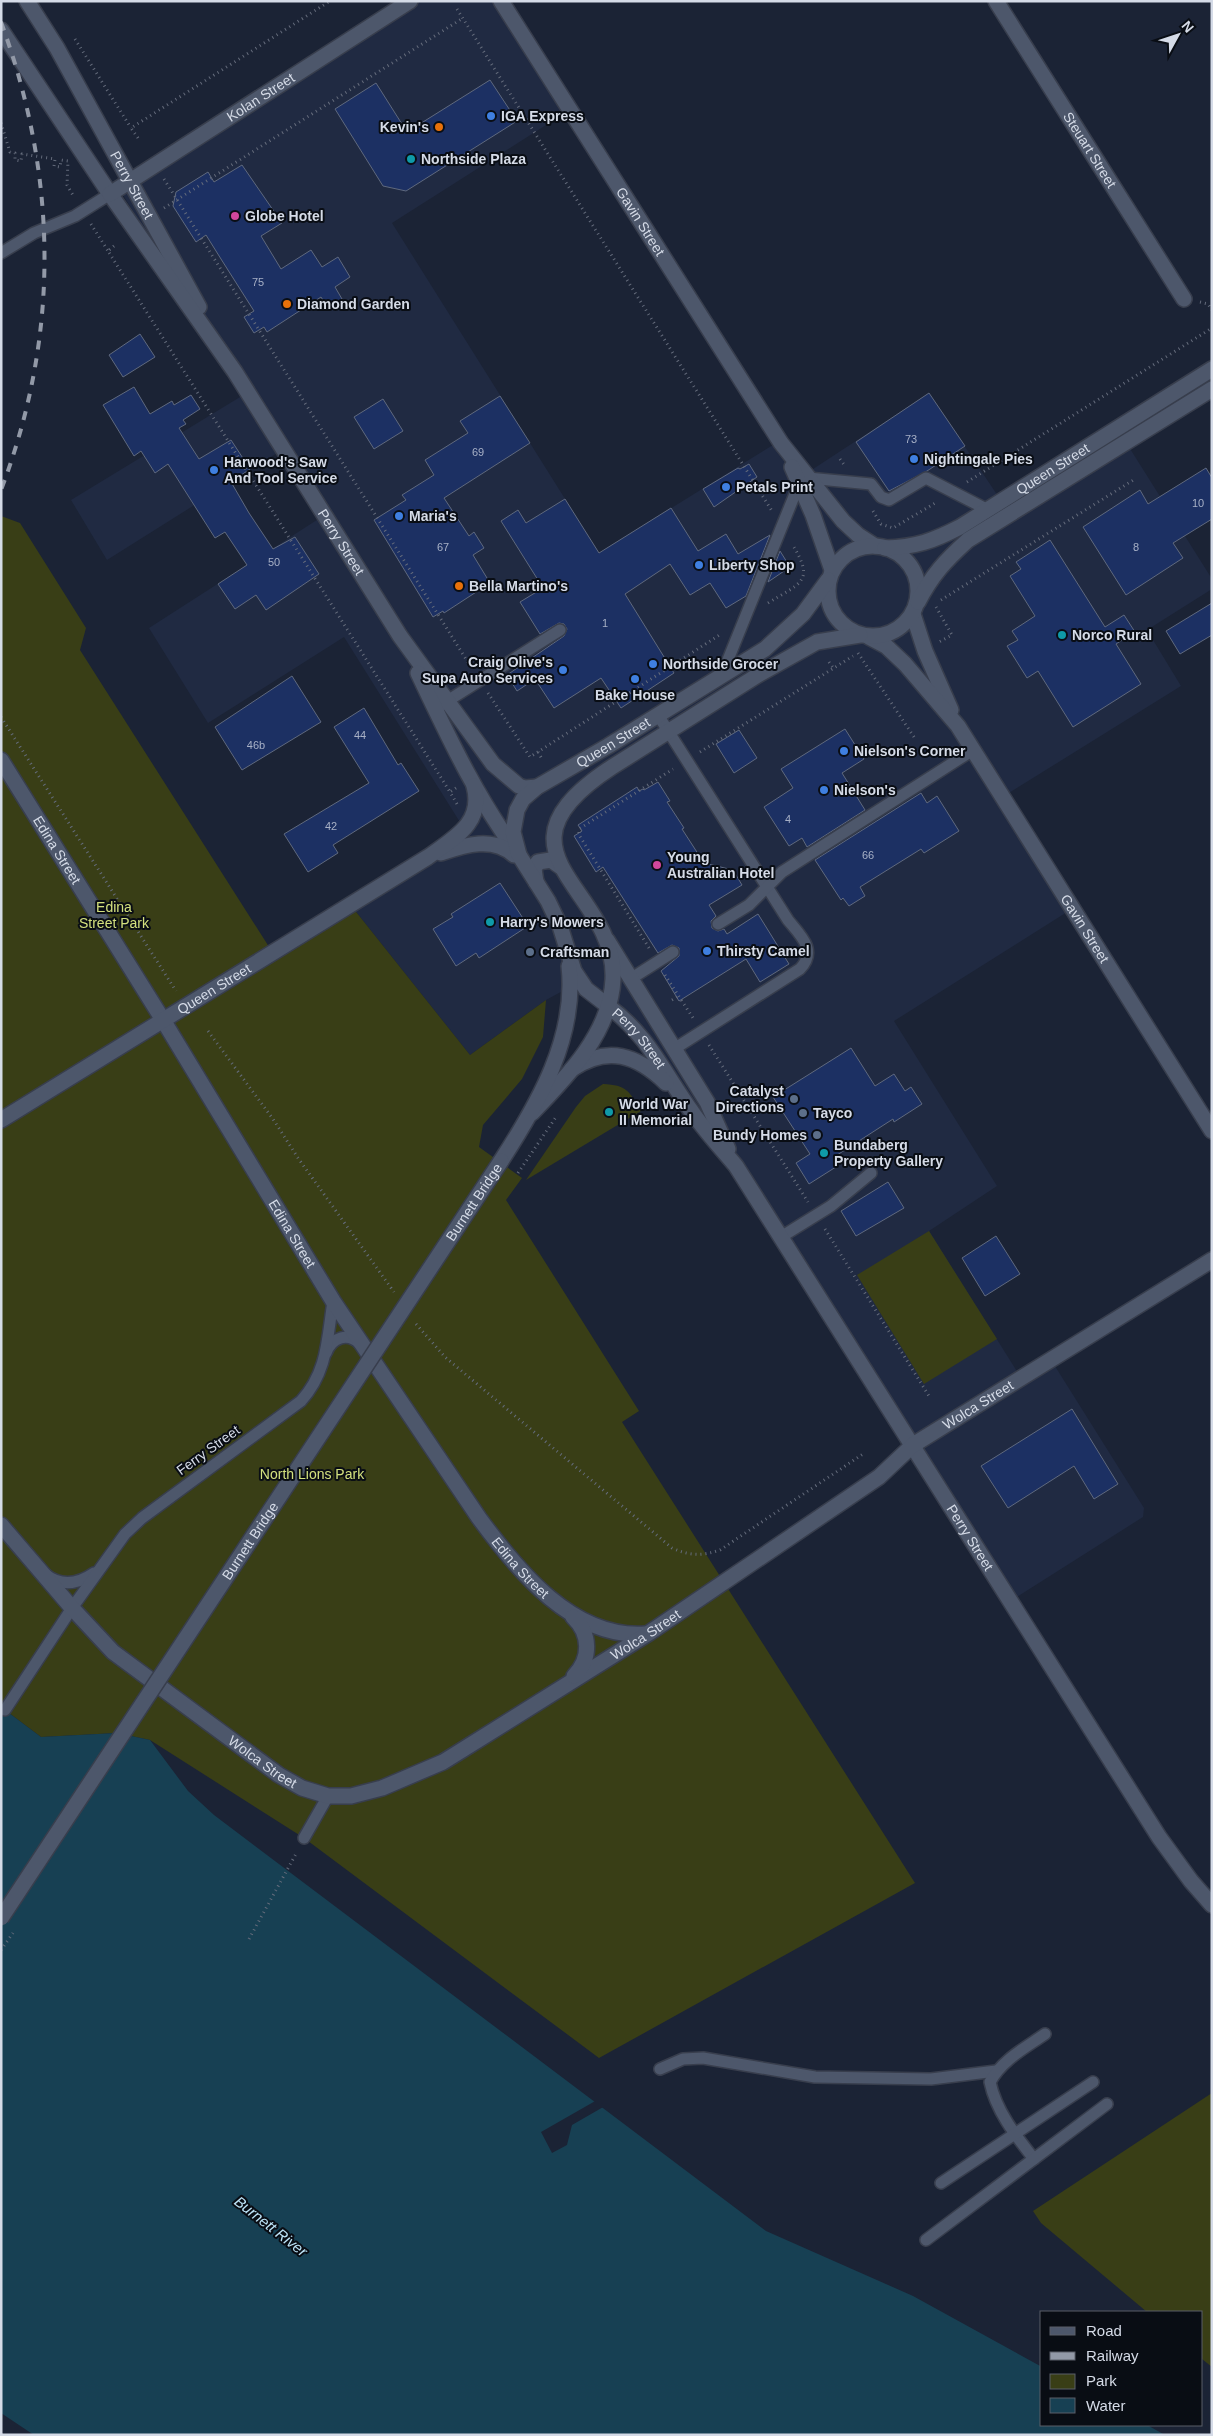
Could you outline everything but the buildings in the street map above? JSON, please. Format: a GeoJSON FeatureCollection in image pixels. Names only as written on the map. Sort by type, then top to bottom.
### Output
{"type":"FeatureCollection","features":[{"type":"Feature","properties":{"kind":"street","name":"Perry Street"},"geometry":{"type":"LineString","coordinates":[[27,1],[57,48],[235,372]]}},
{"type":"Feature","properties":{"kind":"street","name":"Kolan Street"},"geometry":{"type":"LineString","coordinates":[[110,194],[410,1]]}},
{"type":"Feature","properties":{"kind":"street","name":"Gavin Street"},"geometry":{"type":"LineString","coordinates":[[501,1],[781,443],[803,481],[821,535],[830,575]]}},
{"type":"Feature","properties":{"kind":"street","name":"Steuart Street"},"geometry":{"type":"LineString","coordinates":[[996,1],[1184,299]]}},
{"type":"Feature","properties":{"kind":"street","name":"Perry Street"},"geometry":{"type":"LineString","coordinates":[[1,30],[110,194],[235,372],[441,705],[474,786],[518,856]]}},
{"type":"Feature","properties":{"kind":"street","name":"Queen Street"},"geometry":{"type":"LineString","coordinates":[[880,547],[911,547],[929,542],[960,527],[1212,369]]}},
{"type":"Feature","properties":{"kind":"street","name":"Queen Street"},"geometry":{"type":"LineString","coordinates":[[915,608],[931,577],[942,563],[968,540],[1212,389]]}},
{"type":"Feature","properties":{"kind":"street","name":"Gavin Street"},"geometry":{"type":"LineString","coordinates":[[803,481],[858,535],[880,547]]}},
{"type":"Feature","properties":{"kind":"street"},"geometry":{"type":"LineString","coordinates":[[880,547],[903,558],[915,575],[918,588],[915,608],[905,624],[894,632],[882,637],[864,636],[847,629],[833,614],[827,594],[830,575],[840,560],[850,551],[880,547]]}},
{"type":"Feature","properties":{"kind":"street","name":"Queen Street"},"geometry":{"type":"LineString","coordinates":[[536,882],[518,856],[514,842],[514,819],[523,799],[537,787],[658,716],[765,649],[804,614],[830,575]]}},
{"type":"Feature","properties":{"kind":"street","name":"Gavin Street"},"geometry":{"type":"LineString","coordinates":[[915,608],[925,651],[958,726],[1212,1131]]}},
{"type":"Feature","properties":{"kind":"street","name":"Gavin Street"},"geometry":{"type":"LineString","coordinates":[[864,636],[886,646],[905,664],[958,726]]}},
{"type":"Feature","properties":{"kind":"street","name":"Queen Street"},"geometry":{"type":"LineString","coordinates":[[561,867],[556,856],[554,834],[568,802],[588,782],[758,675],[817,642],[864,636]]}},
{"type":"Feature","properties":{"kind":"street","name":"Perry Street"},"geometry":{"type":"LineString","coordinates":[[441,705],[493,764],[508,778],[525,788],[537,787]]}},
{"type":"Feature","properties":{"kind":"street","name":"Edina Street"},"geometry":{"type":"LineString","coordinates":[[1,760],[163,1020],[333,1301],[479,1518],[504,1551],[532,1581],[563,1608],[585,1622],[610,1632],[627,1635],[649,1633]]}},
{"type":"Feature","properties":{"kind":"street","name":"Queen Street"},"geometry":{"type":"LineString","coordinates":[[1,1120],[428,857],[454,838],[470,822],[477,805],[474,786]]}},
{"type":"Feature","properties":{"kind":"street","name":"Queen Street"},"geometry":{"type":"LineString","coordinates":[[428,857],[460,846],[490,844],[507,849],[527,869]]}},
{"type":"Feature","properties":{"kind":"street"},"geometry":{"type":"LineString","coordinates":[[536,882],[534,869],[538,862],[552,860],[561,867]]}},
{"type":"Feature","properties":{"kind":"street","name":"Perry Street"},"geometry":{"type":"LineString","coordinates":[[561,867],[632,978],[707,1102],[736,1166]]}},
{"type":"Feature","properties":{"kind":"street","name":"Perry Street"},"geometry":{"type":"LineString","coordinates":[[536,882],[560,926],[569,962],[586,989],[629,1022],[644,1038],[692,1113],[736,1166],[1159,1837],[1191,1881],[1212,1905]]}},
{"type":"Feature","properties":{"kind":"street","name":"Burnett Bridge"},"geometry":{"type":"LineString","coordinates":[[1,1918],[532,1113],[572,1070],[600,1027],[608,1006],[613,976],[606,939]]}},
{"type":"Feature","properties":{"kind":"street","name":"Burnett Bridge"},"geometry":{"type":"LineString","coordinates":[[532,1113],[564,1034],[571,1000],[569,962]]}},
{"type":"Feature","properties":{"kind":"street"},"geometry":{"type":"LineString","coordinates":[[572,1070],[592,1059],[613,1056],[630,1058],[654,1071],[692,1113]]}},
{"type":"Feature","properties":{"kind":"street","name":"Wolca Street"},"geometry":{"type":"LineString","coordinates":[[72,1608],[114,1652],[271,1769],[302,1788],[328,1796],[351,1796],[412,1777],[443,1762],[649,1633],[879,1477],[913,1446],[1212,1260]]}},
{"type":"Feature","properties":{"kind":"street"},"geometry":{"type":"LineString","coordinates":[[1,1525],[72,1608]]}},
{"type":"Feature","properties":{"kind":"street"},"geometry":{"type":"LineString","coordinates":[[561,1688],[584,1665],[588,1644],[577,1621],[563,1608]]}},
{"type":"Feature","properties":{"kind":"lane"},"geometry":{"type":"LineString","coordinates":[[1,253],[34,233],[58,225],[110,194]]}},
{"type":"Feature","properties":{"kind":"lane"},"geometry":{"type":"LineString","coordinates":[[721,677],[782,527],[803,481],[871,484],[886,500],[891,500],[926,478],[988,510]]}},
{"type":"Feature","properties":{"kind":"lane"},"geometry":{"type":"LineString","coordinates":[[441,705],[560,630]]}},
{"type":"Feature","properties":{"kind":"lane"},"geometry":{"type":"LineString","coordinates":[[658,716],[788,920],[805,940],[808,951],[807,960],[800,969],[674,1049]]}},
{"type":"Feature","properties":{"kind":"lane"},"geometry":{"type":"LineString","coordinates":[[718,924],[749,905],[782,872],[973,750]]}},
{"type":"Feature","properties":{"kind":"lane"},"geometry":{"type":"LineString","coordinates":[[632,978],[673,952]]}},
{"type":"Feature","properties":{"kind":"lane"},"geometry":{"type":"LineString","coordinates":[[781,1237],[816,1215],[871,1173]]}},
{"type":"Feature","properties":{"kind":"lane","name":"Ferry Street"},"geometry":{"type":"LineString","coordinates":[[5,1710],[72,1608],[125,1534],[142,1518],[301,1401],[314,1387],[320,1376],[333,1301]]}},
{"type":"Feature","properties":{"kind":"lane","name":"Ferry Street"},"geometry":{"type":"LineString","coordinates":[[323,1359],[332,1342],[338,1338],[352,1338],[368,1353]]}},
{"type":"Feature","properties":{"kind":"lane","name":"Ferry Street"},"geometry":{"type":"LineString","coordinates":[[36,1566],[49,1577],[72,1583],[83,1580],[105,1563]]}},
{"type":"Feature","properties":{"kind":"lane"},"geometry":{"type":"LineString","coordinates":[[304,1838],[328,1796]]}},
{"type":"Feature","properties":{"kind":"lane"},"geometry":{"type":"LineString","coordinates":[[1034,2159],[1014,2134],[993,2096],[990,2082],[996,2071],[1010,2058],[1045,2034]]}},
{"type":"Feature","properties":{"kind":"lane"},"geometry":{"type":"LineString","coordinates":[[660,2069],[683,2059],[704,2058],[815,2076],[931,2079],[996,2071]]}},
{"type":"Feature","properties":{"kind":"lane"},"geometry":{"type":"LineString","coordinates":[[941,2183],[1093,2082]]}},
{"type":"Feature","properties":{"kind":"lane"},"geometry":{"type":"LineString","coordinates":[[926,2240],[1107,2104]]}},
{"type":"Feature","properties":{"kind":"path"},"geometry":{"type":"LineString","coordinates":[[131,128],[330,1]]}},
{"type":"Feature","properties":{"kind":"path"},"geometry":{"type":"LineString","coordinates":[[164,179],[480,681],[530,757],[799,584],[805,572],[803,561],[797,551],[457,9]]}},
{"type":"Feature","properties":{"kind":"path"},"geometry":{"type":"LineString","coordinates":[[159,211],[463,18]]}},
{"type":"Feature","properties":{"kind":"path"},"geometry":{"type":"LineString","coordinates":[[73,35],[138,138]]}},
{"type":"Feature","properties":{"kind":"path"},"geometry":{"type":"LineString","coordinates":[[1,123],[10,152],[15,153],[15,160],[21,161],[22,154],[55,159],[54,166],[60,167],[61,160],[68,161],[67,186],[458,805],[462,807]]}},
{"type":"Feature","properties":{"kind":"path"},"geometry":{"type":"LineString","coordinates":[[108,250],[114,246]]}},
{"type":"Feature","properties":{"kind":"path"},"geometry":{"type":"LineString","coordinates":[[913,516],[1212,328]]}},
{"type":"Feature","properties":{"kind":"path"},"geometry":{"type":"LineString","coordinates":[[935,645],[952,635],[937,613],[936,607],[940,601],[1135,479]]}},
{"type":"Feature","properties":{"kind":"path"},"geometry":{"type":"LineString","coordinates":[[797,551],[802,547]]}},
{"type":"Feature","properties":{"kind":"path"},"geometry":{"type":"LineString","coordinates":[[914,737],[858,652],[579,829],[579,835],[929,1396]]}},
{"type":"Feature","properties":{"kind":"path"},"geometry":{"type":"LineString","coordinates":[[829,662],[834,669]]}},
{"type":"Feature","properties":{"kind":"path"},"geometry":{"type":"LineString","coordinates":[[1,717],[176,991]]}},
{"type":"Feature","properties":{"kind":"path"},"geometry":{"type":"LineString","coordinates":[[538,752],[542,759]]}},
{"type":"Feature","properties":{"kind":"path"},"geometry":{"type":"LineString","coordinates":[[450,792],[456,788]]}},
{"type":"Feature","properties":{"kind":"path"},"geometry":{"type":"LineString","coordinates":[[672,1000],[679,996]]}},
{"type":"Feature","properties":{"kind":"path"},"geometry":{"type":"LineString","coordinates":[[208,1032],[273,1119],[298,1158],[398,1298]]}},
{"type":"Feature","properties":{"kind":"path"},"geometry":{"type":"LineString","coordinates":[[518,1173],[559,1112]]}},
{"type":"Feature","properties":{"kind":"path"},"geometry":{"type":"LineString","coordinates":[[413,1320],[423,1335],[445,1357],[672,1548],[684,1553],[706,1555],[720,1550],[863,1454]]}},
{"type":"Feature","properties":{"kind":"path"},"geometry":{"type":"LineString","coordinates":[[249,1939],[304,1838]]}},
{"type":"Feature","properties":{"kind":"shaded area"},"geometry":{"type":"Polygon","coordinates":[[[415,1],[498,1],[568,111],[392,223],[599,553],[781,440],[807,473],[929,393],[1006,508],[1122,436],[1212,579],[1212,589],[1147,630],[1181,686],[1004,796],[1075,907],[894,1021],[997,1186],[929,1231],[1023,1381],[1053,1363],[1144,1508],[1143,1517],[1012,1600],[654,1050],[581,981],[546,1000],[470,1055],[349,903],[463,827],[344,637],[208,723],[149,628],[323,516],[282,450],[107,560],[71,500],[245,394],[120,190],[415,1]]]}},
{"type":"Feature","properties":{"kind":"green space","name":"North Lions Park"},"geometry":{"type":"Polygon","coordinates":[[[1,516],[20,523],[86,628],[80,650],[271,950],[349,903],[470,1055],[546,1000],[543,1037],[522,1079],[483,1125],[479,1147],[522,1178],[506,1200],[639,1411],[622,1422],[915,1883],[599,2058],[304,1838],[150,1740],[117,1733],[41,1737],[1,1707],[1,516]]]}},
{"type":"Feature","properties":{"kind":"green space"},"geometry":{"type":"Polygon","coordinates":[[[603,1084],[617,1086],[626,1090],[641,1111],[526,1180],[576,1107],[585,1096],[603,1084]]]}},
{"type":"Feature","properties":{"kind":"green space"},"geometry":{"type":"Polygon","coordinates":[[[929,1231],[997,1339],[924,1384],[857,1275],[929,1231]]]}},
{"type":"Feature","properties":{"kind":"green space"},"geometry":{"type":"Polygon","coordinates":[[[1212,2093],[1212,2367],[1203,2360],[1203,2311],[1146,2311],[1041,2223],[1033,2211],[1212,2093]]]}},
{"type":"Feature","properties":{"kind":"water","name":"Burnett River"},"geometry":{"type":"Polygon","coordinates":[[[1,1707],[41,1737],[117,1733],[150,1740],[188,1791],[214,1815],[766,2231],[913,2296],[1040,2366],[1040,2426],[1149,2426],[1165,2435],[34,2435],[1,2413],[1,1707]]]}},
{"type":"Feature","properties":{"kind":"pier"},"geometry":{"type":"Polygon","coordinates":[[[597,2100],[605,2106],[572,2125],[567,2145],[552,2153],[541,2132],[597,2100]]]}},
{"type":"Feature","properties":{"kind":"railway"},"geometry":{"type":"LineString","coordinates":[[1,22],[20,80],[33,139],[42,197],[44,256],[42,315],[34,373],[20,432],[1,490]]}},
{"type":"Feature","properties":{"kind":"place","name":"IGA Express"},"geometry":{"type":"Point","coordinates":[491,116]}},
{"type":"Feature","properties":{"kind":"place","name":"Kevin's"},"geometry":{"type":"Point","coordinates":[439,127]}},
{"type":"Feature","properties":{"kind":"place","name":"Northside Plaza"},"geometry":{"type":"Point","coordinates":[411,159]}},
{"type":"Feature","properties":{"kind":"place","name":"Globe Hotel"},"geometry":{"type":"Point","coordinates":[235,216]}},
{"type":"Feature","properties":{"kind":"place","name":"Diamond Garden"},"geometry":{"type":"Point","coordinates":[287,304]}},
{"type":"Feature","properties":{"kind":"place","name":"Nightingale Pies"},"geometry":{"type":"Point","coordinates":[914,459]}},
{"type":"Feature","properties":{"kind":"place","name":"Harwood's Saw And Tool Service"},"geometry":{"type":"Point","coordinates":[214,470]}},
{"type":"Feature","properties":{"kind":"place","name":"Petals Print"},"geometry":{"type":"Point","coordinates":[726,487]}},
{"type":"Feature","properties":{"kind":"place","name":"Maria's"},"geometry":{"type":"Point","coordinates":[399,516]}},
{"type":"Feature","properties":{"kind":"place","name":"Liberty Shop"},"geometry":{"type":"Point","coordinates":[699,565]}},
{"type":"Feature","properties":{"kind":"place","name":"Bella Martino's"},"geometry":{"type":"Point","coordinates":[459,586]}},
{"type":"Feature","properties":{"kind":"place","name":"Norco Rural"},"geometry":{"type":"Point","coordinates":[1062,635]}},
{"type":"Feature","properties":{"kind":"place","name":"Northside Grocer"},"geometry":{"type":"Point","coordinates":[653,664]}},
{"type":"Feature","properties":{"kind":"place","name":"Craig Olive's Supa Auto Services"},"geometry":{"type":"Point","coordinates":[563,670]}},
{"type":"Feature","properties":{"kind":"place","name":"Bake House"},"geometry":{"type":"Point","coordinates":[635,679]}},
{"type":"Feature","properties":{"kind":"place","name":"Nielson's Corner"},"geometry":{"type":"Point","coordinates":[844,751]}},
{"type":"Feature","properties":{"kind":"place","name":"Nielson's"},"geometry":{"type":"Point","coordinates":[824,790]}},
{"type":"Feature","properties":{"kind":"place","name":"Young Australian Hotel"},"geometry":{"type":"Point","coordinates":[657,865]}},
{"type":"Feature","properties":{"kind":"place","name":"Harry's Mowers"},"geometry":{"type":"Point","coordinates":[490,922]}},
{"type":"Feature","properties":{"kind":"place","name":"Thirsty Camel"},"geometry":{"type":"Point","coordinates":[707,951]}},
{"type":"Feature","properties":{"kind":"place","name":"Craftsman"},"geometry":{"type":"Point","coordinates":[530,952]}},
{"type":"Feature","properties":{"kind":"place","name":"Catalyst Directions"},"geometry":{"type":"Point","coordinates":[794,1099]}},
{"type":"Feature","properties":{"kind":"place","name":"World War II Memorial"},"geometry":{"type":"Point","coordinates":[609,1112]}},
{"type":"Feature","properties":{"kind":"place","name":"Tayco"},"geometry":{"type":"Point","coordinates":[803,1113]}},
{"type":"Feature","properties":{"kind":"place","name":"Bundy Homes"},"geometry":{"type":"Point","coordinates":[817,1135]}},
{"type":"Feature","properties":{"kind":"place","name":"Bundaberg Property Gallery"},"geometry":{"type":"Point","coordinates":[824,1153]}},
{"type":"Feature","properties":{"kind":"park label","name":"Edina Street Park"},"geometry":{"type":"Point","coordinates":[114,916]}}]}
